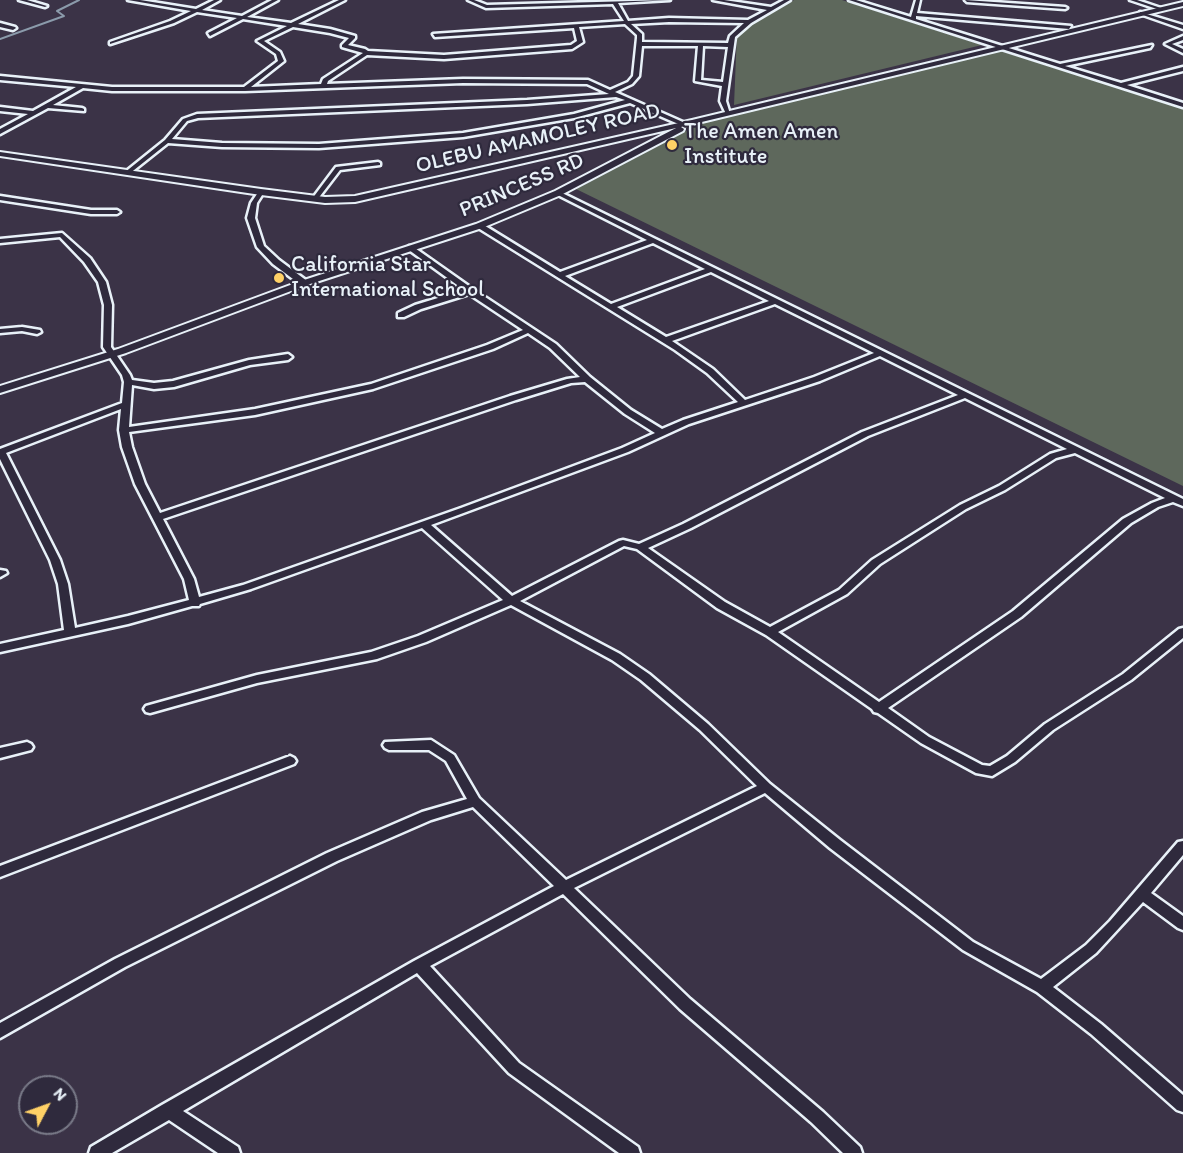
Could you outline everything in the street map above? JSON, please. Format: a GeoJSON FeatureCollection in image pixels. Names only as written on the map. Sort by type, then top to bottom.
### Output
{"type":"FeatureCollection","features":[{"type":"Feature","properties":{"kind":"street"},"geometry":{"type":"LineString","coordinates":[[21,0],[45,6]]}},
{"type":"Feature","properties":{"kind":"street"},"geometry":{"type":"LineString","coordinates":[[130,0],[151,1],[351,36],[353,39],[344,46],[363,50],[366,53],[444,57],[572,47],[580,42],[576,27]]}},
{"type":"Feature","properties":{"kind":"street"},"geometry":{"type":"LineString","coordinates":[[112,43],[218,0]]}},
{"type":"Feature","properties":{"kind":"street"},"geometry":{"type":"LineString","coordinates":[[210,34],[276,0]]}},
{"type":"Feature","properties":{"kind":"street"},"geometry":{"type":"LineString","coordinates":[[245,88],[281,61],[278,52],[260,41],[343,0]]}},
{"type":"Feature","properties":{"kind":"street"},"geometry":{"type":"LineString","coordinates":[[470,0],[486,7],[545,2],[668,0]]}},
{"type":"Feature","properties":{"kind":"street"},"geometry":{"type":"LineString","coordinates":[[715,0],[772,9]]}},
{"type":"Feature","properties":{"kind":"street"},"geometry":{"type":"LineString","coordinates":[[728,114],[723,105],[724,84],[734,33],[788,0]]}},
{"type":"Feature","properties":{"kind":"street"},"geometry":{"type":"LineString","coordinates":[[851,0],[913,17],[1183,105]]}},
{"type":"Feature","properties":{"kind":"street"},"geometry":{"type":"LineString","coordinates":[[913,17],[918,0]]}},
{"type":"Feature","properties":{"kind":"street"},"geometry":{"type":"LineString","coordinates":[[913,17],[1069,29],[1064,0]]}},
{"type":"Feature","properties":{"kind":"street"},"geometry":{"type":"LineString","coordinates":[[1132,0],[1162,9]]}},
{"type":"Feature","properties":{"kind":"street"},"geometry":{"type":"LineString","coordinates":[[967,1],[1065,8]]}},
{"type":"Feature","properties":{"kind":"street"},"geometry":{"type":"LineString","coordinates":[[127,173],[167,141],[185,120],[207,114],[527,102],[612,93],[630,83],[636,76],[639,44],[639,34],[627,23],[615,2]]}},
{"type":"Feature","properties":{"kind":"street","name":"OLEBU AMAMOLEY ROAD"},"geometry":{"type":"LineString","coordinates":[[0,154],[261,192],[315,199],[346,200],[382,194],[728,114],[1069,29],[1183,4]]}},
{"type":"Feature","properties":{"kind":"street"},"geometry":{"type":"LineString","coordinates":[[1143,13],[1183,27]]}},
{"type":"Feature","properties":{"kind":"street"},"geometry":{"type":"LineString","coordinates":[[435,35],[669,20],[749,22]]}},
{"type":"Feature","properties":{"kind":"street"},"geometry":{"type":"LineString","coordinates":[[0,25],[13,28]]}},
{"type":"Feature","properties":{"kind":"street"},"geometry":{"type":"LineString","coordinates":[[1183,38],[1168,44],[1183,51]]}},
{"type":"Feature","properties":{"kind":"street"},"geometry":{"type":"LineString","coordinates":[[639,44],[730,45]]}},
{"type":"Feature","properties":{"kind":"street"},"geometry":{"type":"LineString","coordinates":[[701,44],[698,81],[724,84]]}},
{"type":"Feature","properties":{"kind":"street"},"geometry":{"type":"LineString","coordinates":[[1059,65],[1150,46]]}},
{"type":"Feature","properties":{"kind":"street"},"geometry":{"type":"LineString","coordinates":[[324,86],[325,80],[366,53]]}},
{"type":"Feature","properties":{"kind":"street"},"geometry":{"type":"LineString","coordinates":[[1120,85],[1183,69]]}},
{"type":"Feature","properties":{"kind":"street"},"geometry":{"type":"LineString","coordinates":[[1168,72],[1183,76]]}},
{"type":"Feature","properties":{"kind":"street"},"geometry":{"type":"LineString","coordinates":[[0,78],[81,87],[245,88],[463,81],[582,82],[594,83],[612,93],[687,123]]}},
{"type":"Feature","properties":{"kind":"street"},"geometry":{"type":"LineString","coordinates":[[0,86],[12,81]]}},
{"type":"Feature","properties":{"kind":"street"},"geometry":{"type":"LineString","coordinates":[[0,132],[81,87]]}},
{"type":"Feature","properties":{"kind":"street"},"geometry":{"type":"LineString","coordinates":[[167,141],[222,145],[312,146],[463,135],[574,116],[629,100]]}},
{"type":"Feature","properties":{"kind":"street"},"geometry":{"type":"LineString","coordinates":[[46,106],[82,110]]}},
{"type":"Feature","properties":{"kind":"street"},"geometry":{"type":"LineString","coordinates":[[0,108],[33,113]]}},
{"type":"Feature","properties":{"kind":"street","name":"PRINCESS RD"},"geometry":{"type":"LineString","coordinates":[[0,390],[111,355],[304,283],[479,226],[558,193],[687,123]]}},
{"type":"Feature","properties":{"kind":"street"},"geometry":{"type":"LineString","coordinates":[[315,199],[338,168],[378,164]]}},
{"type":"Feature","properties":{"kind":"street"},"geometry":{"type":"LineString","coordinates":[[261,192],[254,203],[251,218],[261,247],[276,262],[304,283]]}},
{"type":"Feature","properties":{"kind":"street"},"geometry":{"type":"LineString","coordinates":[[558,193],[878,354],[966,395],[1178,501]]}},
{"type":"Feature","properties":{"kind":"street"},"geometry":{"type":"LineString","coordinates":[[0,198],[91,212],[117,212]]}},
{"type":"Feature","properties":{"kind":"street"},"geometry":{"type":"LineString","coordinates":[[479,226],[666,340],[710,371],[744,404]]}},
{"type":"Feature","properties":{"kind":"street"},"geometry":{"type":"LineString","coordinates":[[0,241],[58,234],[66,236],[102,282],[108,305],[106,340],[111,355],[126,375],[128,382],[124,430],[127,447],[140,484],[189,579],[195,603]]}},
{"type":"Feature","properties":{"kind":"street"},"geometry":{"type":"LineString","coordinates":[[560,275],[653,240]]}},
{"type":"Feature","properties":{"kind":"street"},"geometry":{"type":"LineString","coordinates":[[411,248],[470,291],[553,346],[587,379],[628,412],[662,433]]}},
{"type":"Feature","properties":{"kind":"street"},"geometry":{"type":"LineString","coordinates":[[612,306],[711,269]]}},
{"type":"Feature","properties":{"kind":"street"},"geometry":{"type":"LineString","coordinates":[[401,315],[470,291]]}},
{"type":"Feature","properties":{"kind":"street"},"geometry":{"type":"LineString","coordinates":[[666,340],[776,301]]}},
{"type":"Feature","properties":{"kind":"street"},"geometry":{"type":"LineString","coordinates":[[0,331],[22,329],[38,332]]}},
{"type":"Feature","properties":{"kind":"street"},"geometry":{"type":"LineString","coordinates":[[124,430],[255,412],[362,388],[470,354],[530,330]]}},
{"type":"Feature","properties":{"kind":"street"},"geometry":{"type":"LineString","coordinates":[[0,648],[195,603],[423,524],[625,450],[686,422],[817,379],[878,354]]}},
{"type":"Feature","properties":{"kind":"street"},"geometry":{"type":"LineString","coordinates":[[128,382],[154,386],[174,384],[249,363],[288,357]]}},
{"type":"Feature","properties":{"kind":"street"},"geometry":{"type":"LineString","coordinates":[[158,517],[513,398],[570,381],[587,379]]}},
{"type":"Feature","properties":{"kind":"street"},"geometry":{"type":"LineString","coordinates":[[640,547],[687,526],[865,434],[966,395]]}},
{"type":"Feature","properties":{"kind":"street"},"geometry":{"type":"LineString","coordinates":[[70,633],[63,584],[55,560],[1,452],[126,404]]}},
{"type":"Feature","properties":{"kind":"street"},"geometry":{"type":"LineString","coordinates":[[770,632],[843,592],[876,562],[954,512],[1002,488],[1053,456],[1075,450]]}},
{"type":"Feature","properties":{"kind":"street"},"geometry":{"type":"LineString","coordinates":[[878,709],[1017,614],[1127,521],[1178,501]]}},
{"type":"Feature","properties":{"kind":"street"},"geometry":{"type":"LineString","coordinates":[[423,524],[511,600],[616,657],[645,677],[705,727],[766,787],[968,946],[1042,987],[1096,1029],[1183,1106]]}},
{"type":"Feature","properties":{"kind":"street"},"geometry":{"type":"LineString","coordinates":[[150,708],[257,679],[373,656],[449,629],[623,543],[640,547],[721,605],[770,632],[878,709],[953,757],[980,770],[992,771],[1049,727],[1127,677],[1183,632]]}},
{"type":"Feature","properties":{"kind":"street"},"geometry":{"type":"LineString","coordinates":[[389,746],[431,745],[450,758],[475,801],[562,888],[685,1004],[817,1117],[854,1153]]}},
{"type":"Feature","properties":{"kind":"street"},"geometry":{"type":"LineString","coordinates":[[0,753],[27,747]]}},
{"type":"Feature","properties":{"kind":"street"},"geometry":{"type":"LineString","coordinates":[[0,872],[290,761]]}},
{"type":"Feature","properties":{"kind":"street"},"geometry":{"type":"LineString","coordinates":[[96,1153],[419,965],[562,888],[766,787]]}},
{"type":"Feature","properties":{"kind":"street"},"geometry":{"type":"LineString","coordinates":[[0,1031],[120,963],[332,856],[427,816],[475,801]]}},
{"type":"Feature","properties":{"kind":"street"},"geometry":{"type":"LineString","coordinates":[[1042,987],[1091,949],[1143,895],[1183,846]]}},
{"type":"Feature","properties":{"kind":"street"},"geometry":{"type":"LineString","coordinates":[[1143,895],[1183,924]]}},
{"type":"Feature","properties":{"kind":"street"},"geometry":{"type":"LineString","coordinates":[[419,965],[514,1068],[632,1153]]}},
{"type":"Feature","properties":{"kind":"street"},"geometry":{"type":"LineString","coordinates":[[168,1110],[232,1153]]}},
{"type":"Feature","properties":{"kind":"green space"},"geometry":{"type":"Polygon","coordinates":[[[794,0],[842,0],[982,45],[734,105],[737,33],[794,0]]]}},
{"type":"Feature","properties":{"kind":"green space"},"geometry":{"type":"Polygon","coordinates":[[[995,49],[1183,109],[1183,486],[576,189],[703,122],[995,49]]]}},
{"type":"Feature","properties":{"kind":"waterway"},"geometry":{"type":"LineString","coordinates":[[0,39],[64,16],[57,11],[79,0]]}},
{"type":"Feature","properties":{"kind":"place","name":"The Amen Amen Institute"},"geometry":{"type":"Point","coordinates":[672,145]}},
{"type":"Feature","properties":{"kind":"place","name":"California Star International School"},"geometry":{"type":"Point","coordinates":[279,278]}}]}
